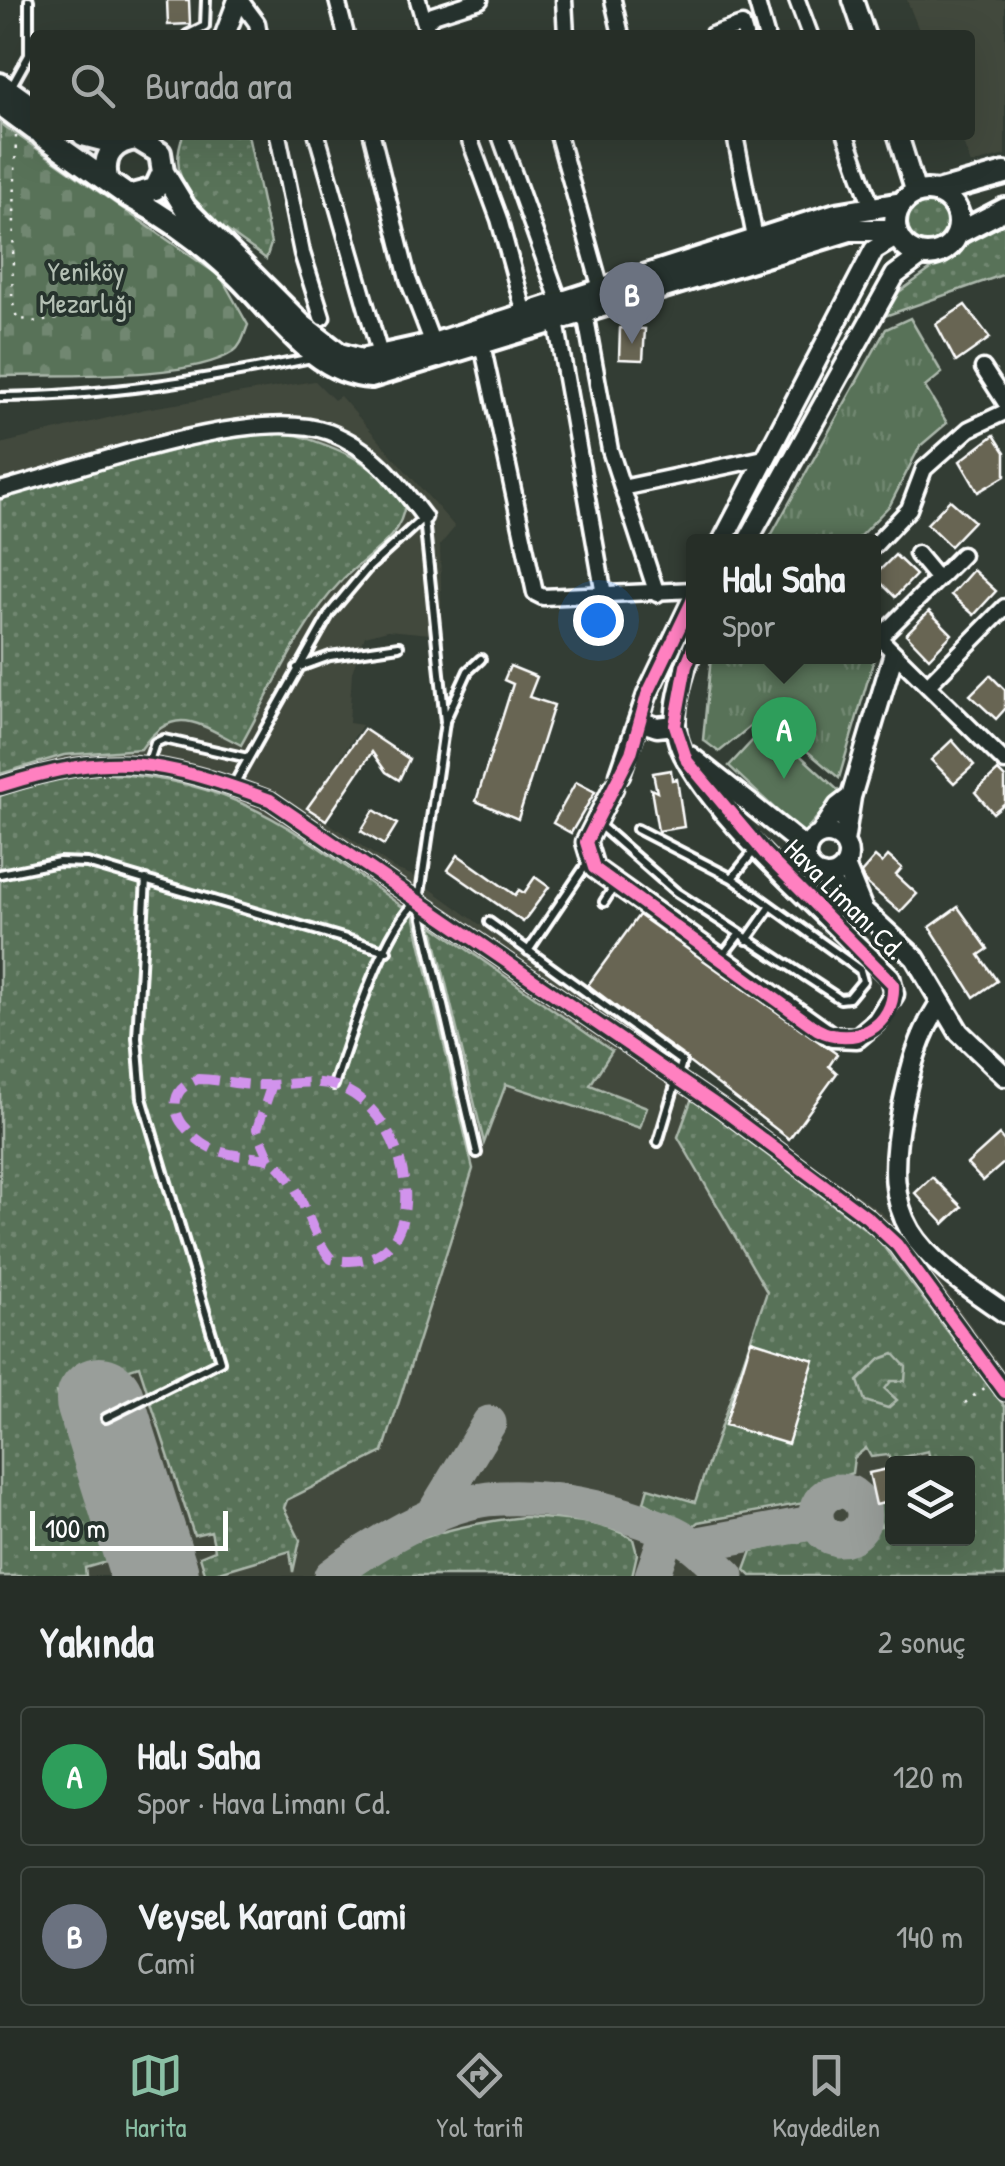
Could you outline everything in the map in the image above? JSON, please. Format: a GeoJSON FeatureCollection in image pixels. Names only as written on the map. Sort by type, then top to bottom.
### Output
{"type":"FeatureCollection","features":[{"type":"Feature","properties":{"kind":"main road"},"geometry":{"type":"LineString","coordinates":[[3,93],[30,119]]}},
{"type":"Feature","properties":{"kind":"main road"},"geometry":{"type":"LineString","coordinates":[[50,140],[199,243],[318,356],[342,372],[372,377],[482,344],[601,289],[754,238],[1005,173]]}},
{"type":"Feature","properties":{"kind":"main road"},"geometry":{"type":"LineString","coordinates":[[107,178],[106,159],[142,140],[185,208],[304,326],[339,354],[381,358],[524,314],[585,312],[850,230],[897,233],[912,251],[922,254],[944,250],[957,234],[1005,209]]}},
{"type":"Feature","properties":{"kind":"main road"},"geometry":{"type":"LineString","coordinates":[[128,196],[147,194],[164,172]]}},
{"type":"Feature","properties":{"kind":"main road"},"geometry":{"type":"LineString","coordinates":[[897,233],[918,196]]}},
{"type":"Feature","properties":{"kind":"main road"},"geometry":{"type":"LineString","coordinates":[[918,196],[958,214],[957,234]]}},
{"type":"Feature","properties":{"kind":"street"},"geometry":{"type":"LineString","coordinates":[[227,30],[239,0]]}},
{"type":"Feature","properties":{"kind":"street"},"geometry":{"type":"LineString","coordinates":[[239,0],[258,30]]}},
{"type":"Feature","properties":{"kind":"street"},"geometry":{"type":"LineString","coordinates":[[337,0],[345,30]]}},
{"type":"Feature","properties":{"kind":"street"},"geometry":{"type":"LineString","coordinates":[[418,0],[427,29]]}},
{"type":"Feature","properties":{"kind":"street"},"geometry":{"type":"LineString","coordinates":[[427,29],[432,15],[459,3],[480,0]]}},
{"type":"Feature","properties":{"kind":"street"},"geometry":{"type":"LineString","coordinates":[[564,0],[567,30]]}},
{"type":"Feature","properties":{"kind":"street"},"geometry":{"type":"LineString","coordinates":[[613,0],[620,30]]}},
{"type":"Feature","properties":{"kind":"street"},"geometry":{"type":"LineString","coordinates":[[756,0],[765,30]]}},
{"type":"Feature","properties":{"kind":"street"},"geometry":{"type":"LineString","coordinates":[[798,0],[808,30]]}},
{"type":"Feature","properties":{"kind":"street"},"geometry":{"type":"LineString","coordinates":[[853,0],[863,30]]}},
{"type":"Feature","properties":{"kind":"street"},"geometry":{"type":"LineString","coordinates":[[279,140],[302,254],[322,317]]}},
{"type":"Feature","properties":{"kind":"street"},"geometry":{"type":"LineString","coordinates":[[318,140],[381,358]]}},
{"type":"Feature","properties":{"kind":"street"},"geometry":{"type":"LineString","coordinates":[[373,140],[408,279],[434,344]]}},
{"type":"Feature","properties":{"kind":"street"},"geometry":{"type":"LineString","coordinates":[[470,140],[499,220],[524,314]]}},
{"type":"Feature","properties":{"kind":"street"},"geometry":{"type":"LineString","coordinates":[[502,140],[558,312],[604,595]]}},
{"type":"Feature","properties":{"kind":"street"},"geometry":{"type":"LineString","coordinates":[[559,140],[601,289]]}},
{"type":"Feature","properties":{"kind":"street"},"geometry":{"type":"LineString","coordinates":[[735,140],[754,238]]}},
{"type":"Feature","properties":{"kind":"street"},"geometry":{"type":"LineString","coordinates":[[848,140],[872,208]]}},
{"type":"Feature","properties":{"kind":"street"},"geometry":{"type":"LineString","coordinates":[[900,140],[918,196]]}},
{"type":"Feature","properties":{"kind":"street"},"geometry":{"type":"LineString","coordinates":[[726,534],[874,250],[897,233]]}},
{"type":"Feature","properties":{"kind":"street"},"geometry":{"type":"LineString","coordinates":[[751,534],[895,276],[922,254]]}},
{"type":"Feature","properties":{"kind":"street"},"geometry":{"type":"LineString","coordinates":[[585,312],[610,450],[656,594]]}},
{"type":"Feature","properties":{"kind":"street"},"geometry":{"type":"LineString","coordinates":[[482,344],[530,585],[543,597],[686,594]]}},
{"type":"Feature","properties":{"kind":"street"},"geometry":{"type":"LineString","coordinates":[[983,368],[1005,402]]}},
{"type":"Feature","properties":{"kind":"street"},"geometry":{"type":"LineString","coordinates":[[881,539],[909,510],[924,469],[969,429],[1005,412]]}},
{"type":"Feature","properties":{"kind":"street"},"geometry":{"type":"LineString","coordinates":[[0,490],[207,434],[301,424],[332,433],[386,466],[424,517]]}},
{"type":"Feature","properties":{"kind":"street"},"geometry":{"type":"LineString","coordinates":[[622,488],[764,458]]}},
{"type":"Feature","properties":{"kind":"street"},"geometry":{"type":"LineString","coordinates":[[917,554],[938,578]]}},
{"type":"Feature","properties":{"kind":"street"},"geometry":{"type":"LineString","coordinates":[[881,631],[962,554]]}},
{"type":"Feature","properties":{"kind":"street"},"geometry":{"type":"LineString","coordinates":[[929,684],[1005,607]]}},
{"type":"Feature","properties":{"kind":"street"},"geometry":{"type":"LineString","coordinates":[[589,861],[586,842],[617,781],[686,612]]}},
{"type":"Feature","properties":{"kind":"street"},"geometry":{"type":"LineString","coordinates":[[881,642],[929,684],[1005,762]]}},
{"type":"Feature","properties":{"kind":"street"},"geometry":{"type":"LineString","coordinates":[[893,656],[852,798],[844,842],[848,854],[845,866],[864,910],[914,958],[959,1032],[1005,1076]]}},
{"type":"Feature","properties":{"kind":"street","name":"Hava Limanı Cd."},"geometry":{"type":"LineString","coordinates":[[589,861],[817,1029],[842,1040],[863,1034],[894,994],[890,977],[758,846],[710,793],[682,750],[675,725],[687,664]]}},
{"type":"Feature","properties":{"kind":"street"},"geometry":{"type":"LineString","coordinates":[[639,721],[657,727],[675,725]]}},
{"type":"Feature","properties":{"kind":"street"},"geometry":{"type":"LineString","coordinates":[[682,750],[814,842]]}},
{"type":"Feature","properties":{"kind":"street"},"geometry":{"type":"LineString","coordinates":[[0,786],[88,762],[148,764],[270,800],[676,1079],[888,1236],[1000,1386]]}},
{"type":"Feature","properties":{"kind":"street"},"geometry":{"type":"LineString","coordinates":[[852,798],[838,807],[814,842],[811,868],[850,905],[864,910]]}},
{"type":"Feature","properties":{"kind":"street"},"geometry":{"type":"LineString","coordinates":[[814,842],[833,835],[844,842]]}},
{"type":"Feature","properties":{"kind":"street"},"geometry":{"type":"LineString","coordinates":[[822,875],[834,874],[845,866]]}},
{"type":"Feature","properties":{"kind":"street"},"geometry":{"type":"LineString","coordinates":[[940,1002],[923,1028],[909,1076],[892,1171],[896,1200],[909,1229],[930,1255],[1005,1313]]}},
{"type":"Feature","properties":{"kind":"lane"},"geometry":{"type":"LineString","coordinates":[[29,0],[31,30]]}},
{"type":"Feature","properties":{"kind":"lane"},"geometry":{"type":"LineString","coordinates":[[197,30],[205,26],[206,0]]}},
{"type":"Feature","properties":{"kind":"lane"},"geometry":{"type":"LineString","coordinates":[[3,93],[30,58]]}},
{"type":"Feature","properties":{"kind":"lane"},"geometry":{"type":"LineString","coordinates":[[0,397],[55,396],[224,375],[318,356]]}},
{"type":"Feature","properties":{"kind":"lane"},"geometry":{"type":"LineString","coordinates":[[233,786],[330,613],[367,569],[424,517]]}},
{"type":"Feature","properties":{"kind":"lane"},"geometry":{"type":"LineString","coordinates":[[424,517],[444,722],[418,901],[477,1153]]}},
{"type":"Feature","properties":{"kind":"lane"},"geometry":{"type":"LineString","coordinates":[[296,669],[330,656],[399,646]]}},
{"type":"Feature","properties":{"kind":"lane"},"geometry":{"type":"LineString","coordinates":[[444,722],[468,671],[481,659]]}},
{"type":"Feature","properties":{"kind":"lane"},"geometry":{"type":"LineString","coordinates":[[148,764],[155,743],[164,740],[248,758]]}},
{"type":"Feature","properties":{"kind":"lane"},"geometry":{"type":"LineString","coordinates":[[596,822],[676,892],[840,999],[850,998],[863,981],[860,970],[732,878],[638,829]]}},
{"type":"Feature","properties":{"kind":"lane"},"geometry":{"type":"LineString","coordinates":[[732,878],[758,846]]}},
{"type":"Feature","properties":{"kind":"lane"},"geometry":{"type":"LineString","coordinates":[[0,874],[71,860],[387,951]]}},
{"type":"Feature","properties":{"kind":"lane"},"geometry":{"type":"LineString","coordinates":[[528,951],[589,861]]}},
{"type":"Feature","properties":{"kind":"lane"},"geometry":{"type":"LineString","coordinates":[[106,1418],[220,1361],[142,1098],[137,1037],[146,879]]}},
{"type":"Feature","properties":{"kind":"lane"},"geometry":{"type":"LineString","coordinates":[[604,902],[616,884]]}},
{"type":"Feature","properties":{"kind":"lane"},"geometry":{"type":"LineString","coordinates":[[334,1085],[353,1024],[410,907],[418,901]]}},
{"type":"Feature","properties":{"kind":"lane"},"geometry":{"type":"LineString","coordinates":[[720,959],[770,906]]}},
{"type":"Feature","properties":{"kind":"lane"},"geometry":{"type":"LineString","coordinates":[[488,922],[682,1062],[658,1142]]}},
{"type":"Feature","properties":{"kind":"path"},"geometry":{"type":"LineString","coordinates":[[30,121],[16,133],[12,181],[12,300],[17,318],[38,322],[130,307]]}},
{"type":"Feature","properties":{"kind":"path"},"geometry":{"type":"LineString","coordinates":[[965,1403],[1000,1386]]}},
{"type":"Feature","properties":{"kind":"shaded area"},"geometry":{"type":"Polygon","coordinates":[[[907,0],[1005,0],[1005,155],[971,164],[962,140],[975,140],[975,30],[919,30],[907,0]]]}},
{"type":"Feature","properties":{"kind":"shaded area"},"geometry":{"type":"Polygon","coordinates":[[[315,381],[334,400],[340,396],[455,527],[440,545],[442,635],[388,630],[365,636],[352,672],[349,723],[362,725],[307,808],[395,869],[411,875],[882,1213],[918,1252],[1005,1372],[1005,1576],[0,1576],[0,444],[145,409],[315,381]]]}},
{"type":"Feature","properties":{"kind":"green space","name":"Yeniköy Mezarlığı"},"geometry":{"type":"Polygon","coordinates":[[[0,123],[221,277],[248,325],[236,349],[213,361],[155,372],[0,376],[0,123]]]}},
{"type":"Feature","properties":{"kind":"green space"},"geometry":{"type":"Polygon","coordinates":[[[182,140],[249,140],[271,244],[266,259],[200,208],[180,176],[182,140]]]}},
{"type":"Feature","properties":{"kind":"green space"},"geometry":{"type":"Polygon","coordinates":[[[927,202],[943,209],[950,225],[943,241],[927,248],[911,241],[904,225],[911,209],[927,202]]]}},
{"type":"Feature","properties":{"kind":"green space"},"geometry":{"type":"Polygon","coordinates":[[[1005,216],[1005,274],[885,316],[899,292],[1005,216]]]}},
{"type":"Feature","properties":{"kind":"green space"},"geometry":{"type":"Polygon","coordinates":[[[910,318],[942,373],[925,387],[947,423],[920,446],[890,505],[862,534],[772,534],[886,329],[910,318]]]}},
{"type":"Feature","properties":{"kind":"green space"},"geometry":{"type":"Polygon","coordinates":[[[285,431],[352,456],[379,475],[405,503],[390,537],[343,579],[313,617],[241,745],[200,725],[176,722],[153,734],[141,749],[64,755],[0,774],[0,496],[210,441],[285,431]]]}},
{"type":"Feature","properties":{"kind":"green space"},"geometry":{"type":"Polygon","coordinates":[[[710,664],[872,664],[839,778],[775,724],[758,720],[719,752],[703,740],[710,664]]]}},
{"type":"Feature","properties":{"kind":"green space"},"geometry":{"type":"Polygon","coordinates":[[[767,725],[840,792],[802,834],[729,766],[767,725]]]}},
{"type":"Feature","properties":{"kind":"green space"},"geometry":{"type":"Polygon","coordinates":[[[77,773],[132,775],[221,795],[296,832],[414,915],[473,1169],[383,1452],[287,1500],[284,1508],[300,1540],[293,1572],[290,1551],[206,1576],[200,1556],[215,1550],[211,1531],[194,1535],[139,1366],[56,1392],[106,1562],[85,1568],[86,1576],[0,1576],[0,795],[77,773]]]}},
{"type":"Feature","properties":{"kind":"green space"},"geometry":{"type":"Polygon","coordinates":[[[432,925],[612,1051],[590,1085],[647,1107],[640,1128],[506,1084],[484,1143],[432,925]]]}},
{"type":"Feature","properties":{"kind":"green space"},"geometry":{"type":"Polygon","coordinates":[[[692,1098],[877,1238],[1005,1407],[1005,1576],[751,1576],[745,1570],[752,1551],[810,1538],[833,1548],[848,1544],[881,1526],[876,1505],[885,1503],[885,1546],[975,1546],[975,1456],[929,1456],[928,1451],[871,1457],[866,1448],[854,1458],[852,1473],[812,1487],[804,1503],[698,1522],[691,1528],[644,1502],[648,1488],[695,1502],[767,1292],[678,1137],[692,1098]]]}},
{"type":"Feature","properties":{"kind":"green space"},"geometry":{"type":"Polygon","coordinates":[[[894,1354],[906,1367],[905,1381],[891,1381],[885,1389],[897,1400],[888,1408],[865,1401],[858,1381],[880,1359],[894,1354]]]}},
{"type":"Feature","properties":{"kind":"green space"},"geometry":{"type":"Polygon","coordinates":[[[524,1517],[594,1524],[633,1539],[637,1554],[632,1576],[356,1576],[394,1551],[436,1534],[524,1517]]]}},
{"type":"Feature","properties":{"kind":"building"},"geometry":{"type":"Polygon","coordinates":[[[167,0],[189,0],[190,24],[168,25],[167,0]]]}},
{"type":"Feature","properties":{"kind":"building"},"geometry":{"type":"Polygon","coordinates":[[[965,305],[990,338],[956,362],[936,324],[965,305]]]}},
{"type":"Feature","properties":{"kind":"building"},"geometry":{"type":"Polygon","coordinates":[[[620,328],[645,329],[643,360],[619,359],[620,328]]]}},
{"type":"Feature","properties":{"kind":"building"},"geometry":{"type":"Polygon","coordinates":[[[994,435],[1005,452],[1005,476],[978,492],[960,461],[994,435]]]}},
{"type":"Feature","properties":{"kind":"building"},"geometry":{"type":"Polygon","coordinates":[[[950,500],[974,521],[950,546],[927,524],[950,500]]]}},
{"type":"Feature","properties":{"kind":"building"},"geometry":{"type":"Polygon","coordinates":[[[895,555],[916,575],[895,597],[881,583],[881,569],[895,555]]]}},
{"type":"Feature","properties":{"kind":"building"},"geometry":{"type":"Polygon","coordinates":[[[973,570],[996,591],[974,615],[951,595],[973,570]]]}},
{"type":"Feature","properties":{"kind":"building"},"geometry":{"type":"Polygon","coordinates":[[[929,611],[952,634],[929,658],[906,634],[929,611]]]}},
{"type":"Feature","properties":{"kind":"building"},"geometry":{"type":"Polygon","coordinates":[[[510,666],[537,677],[529,697],[554,705],[518,819],[476,801],[513,684],[504,680],[510,666]]]}},
{"type":"Feature","properties":{"kind":"building"},"geometry":{"type":"Polygon","coordinates":[[[990,675],[1005,690],[1005,709],[996,719],[970,695],[990,675]]]}},
{"type":"Feature","properties":{"kind":"building"},"geometry":{"type":"Polygon","coordinates":[[[364,729],[409,759],[399,780],[386,772],[372,752],[326,820],[307,808],[364,729]]]}},
{"type":"Feature","properties":{"kind":"building"},"geometry":{"type":"Polygon","coordinates":[[[952,740],[974,765],[954,783],[931,760],[952,740]]]}},
{"type":"Feature","properties":{"kind":"building"},"geometry":{"type":"Polygon","coordinates":[[[671,770],[672,780],[677,779],[684,827],[658,831],[651,789],[657,792],[653,773],[671,770]]]}},
{"type":"Feature","properties":{"kind":"building"},"geometry":{"type":"Polygon","coordinates":[[[998,771],[1005,778],[1005,803],[993,813],[975,792],[998,771]]]}},
{"type":"Feature","properties":{"kind":"building"},"geometry":{"type":"Polygon","coordinates":[[[576,782],[595,792],[571,833],[553,823],[576,782]]]}},
{"type":"Feature","properties":{"kind":"building"},"geometry":{"type":"Polygon","coordinates":[[[374,810],[397,824],[384,845],[361,831],[374,810]]]}},
{"type":"Feature","properties":{"kind":"building"},"geometry":{"type":"Polygon","coordinates":[[[458,855],[515,895],[519,890],[524,893],[535,877],[549,887],[523,922],[448,870],[458,855]]]}},
{"type":"Feature","properties":{"kind":"building"},"geometry":{"type":"Polygon","coordinates":[[[888,856],[902,868],[896,875],[917,894],[900,912],[865,882],[861,873],[875,857],[882,863],[888,856]]]}},
{"type":"Feature","properties":{"kind":"building"},"geometry":{"type":"Polygon","coordinates":[[[958,907],[988,949],[979,955],[997,981],[974,997],[930,927],[958,907]]]}},
{"type":"Feature","properties":{"kind":"building"},"geometry":{"type":"Polygon","coordinates":[[[639,915],[837,1054],[829,1066],[837,1073],[789,1139],[588,985],[639,915]]]}},
{"type":"Feature","properties":{"kind":"building"},"geometry":{"type":"Polygon","coordinates":[[[999,1135],[1005,1142],[1005,1162],[983,1181],[967,1164],[999,1135]]]}},
{"type":"Feature","properties":{"kind":"building"},"geometry":{"type":"Polygon","coordinates":[[[932,1177],[962,1207],[944,1224],[915,1193],[932,1177]]]}},
{"type":"Feature","properties":{"kind":"building"},"geometry":{"type":"Polygon","coordinates":[[[751,1340],[814,1360],[788,1444],[725,1425],[751,1340]]]}},
{"type":"Feature","properties":{"kind":"building"},"geometry":{"type":"Polygon","coordinates":[[[885,1470],[885,1503],[876,1505],[869,1473],[885,1470]]]}},
{"type":"Feature","properties":{"kind":"taxiway"},"geometry":{"type":"LineString","coordinates":[[431,1518],[489,1423]]}},
{"type":"Feature","properties":{"kind":"taxiway"},"geometry":{"type":"LineString","coordinates":[[840,1491],[857,1498],[864,1515],[857,1532],[840,1539],[823,1532],[816,1515],[823,1498],[840,1491]]}},
{"type":"Feature","properties":{"kind":"taxiway"},"geometry":{"type":"LineString","coordinates":[[331,1576],[384,1540],[427,1518],[469,1503],[510,1498],[579,1504],[646,1522],[684,1539],[727,1576]]}},
{"type":"Feature","properties":{"kind":"taxiway"},"geometry":{"type":"LineString","coordinates":[[693,1545],[817,1522]]}},
{"type":"Feature","properties":{"kind":"taxiway"},"geometry":{"type":"LineString","coordinates":[[652,1576],[668,1530]]}},
{"type":"Feature","properties":{"kind":"runway"},"geometry":{"type":"LineString","coordinates":[[100,1401],[155,1576]]}},
{"type":"Feature","properties":{"kind":"marked path"},"geometry":{"type":"LineString","coordinates":[[198,1079],[251,1085],[327,1084],[364,1102],[385,1128],[399,1158],[405,1191],[402,1221],[389,1245],[366,1259],[331,1259],[294,1186],[277,1164],[212,1148],[183,1125],[176,1111],[177,1096],[198,1079]]}},
{"type":"Feature","properties":{"kind":"marked path"},"geometry":{"type":"LineString","coordinates":[[270,1159],[257,1129],[272,1084]]}},
{"type":"Feature","properties":{"kind":"cycle path"},"geometry":{"type":"LineString","coordinates":[[686,614],[647,695],[631,753],[586,842],[594,868],[817,1029],[844,1036],[870,1030],[887,1012],[893,984],[765,854],[687,761],[675,725],[687,664]]}},
{"type":"Feature","properties":{"kind":"cycle path"},"geometry":{"type":"LineString","coordinates":[[0,786],[75,767],[136,764],[197,776],[270,800],[722,1109],[868,1218],[897,1245],[1005,1392]]}},
{"type":"Feature","properties":{"kind":"place","name":"Veysel Karani Cami"},"geometry":{"type":"Point","coordinates":[632,344]}},
{"type":"Feature","properties":{"kind":"place","name":"Halı Saha"},"geometry":{"type":"Point","coordinates":[784,779]}}]}
